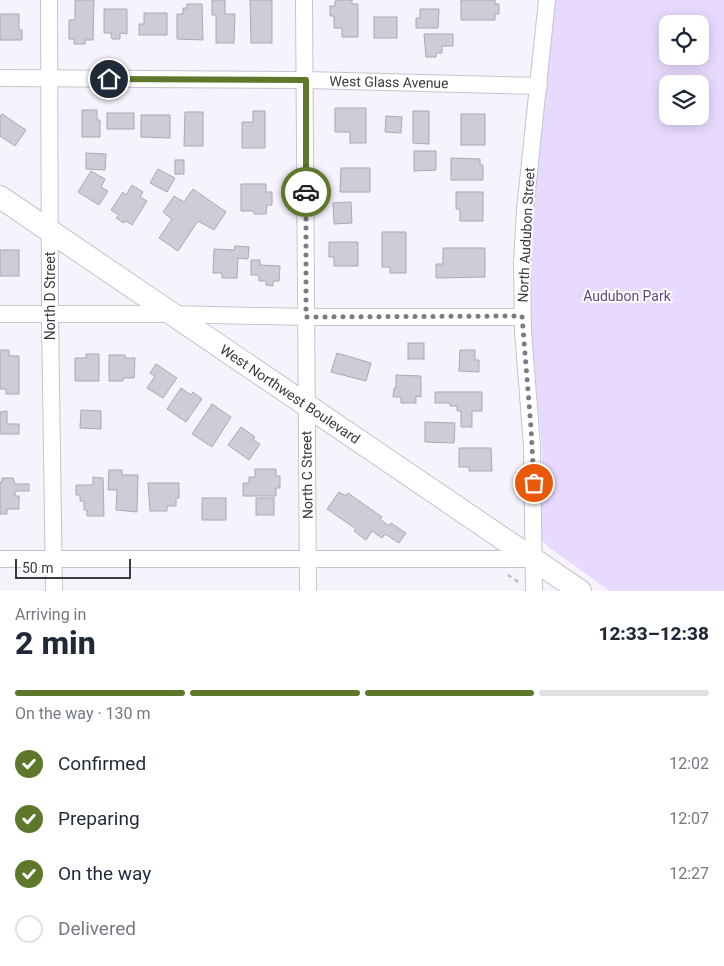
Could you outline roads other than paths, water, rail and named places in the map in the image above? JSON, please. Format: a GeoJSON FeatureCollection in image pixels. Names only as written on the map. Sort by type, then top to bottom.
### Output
{"type":"FeatureCollection","features":[{"type":"Feature","properties":{"kind":"main road","name":"West Northwest Boulevard"},"geometry":{"type":"LineString","coordinates":[[0,197],[580,591]]}},
{"type":"Feature","properties":{"kind":"street","name":"North D Street"},"geometry":{"type":"LineString","coordinates":[[49,0],[50,314],[54,591]]}},
{"type":"Feature","properties":{"kind":"street","name":"North C Street"},"geometry":{"type":"LineString","coordinates":[[304,0],[308,591]]}},
{"type":"Feature","properties":{"kind":"street","name":"North Audubon Street"},"geometry":{"type":"LineString","coordinates":[[529,588],[534,559],[532,446],[522,316],[522,264],[525,210],[547,0]]}},
{"type":"Feature","properties":{"kind":"street","name":"West Glass Avenue"},"geometry":{"type":"LineString","coordinates":[[0,78],[306,80],[538,86]]}},
{"type":"Feature","properties":{"kind":"street"},"geometry":{"type":"LineString","coordinates":[[0,314],[171,314],[306,317],[522,316]]}},
{"type":"Feature","properties":{"kind":"street"},"geometry":{"type":"LineString","coordinates":[[0,559],[534,559]]}},
{"type":"Feature","properties":{"kind":"park label","name":"Audubon Park"},"geometry":{"type":"Point","coordinates":[627,296]}}]}
